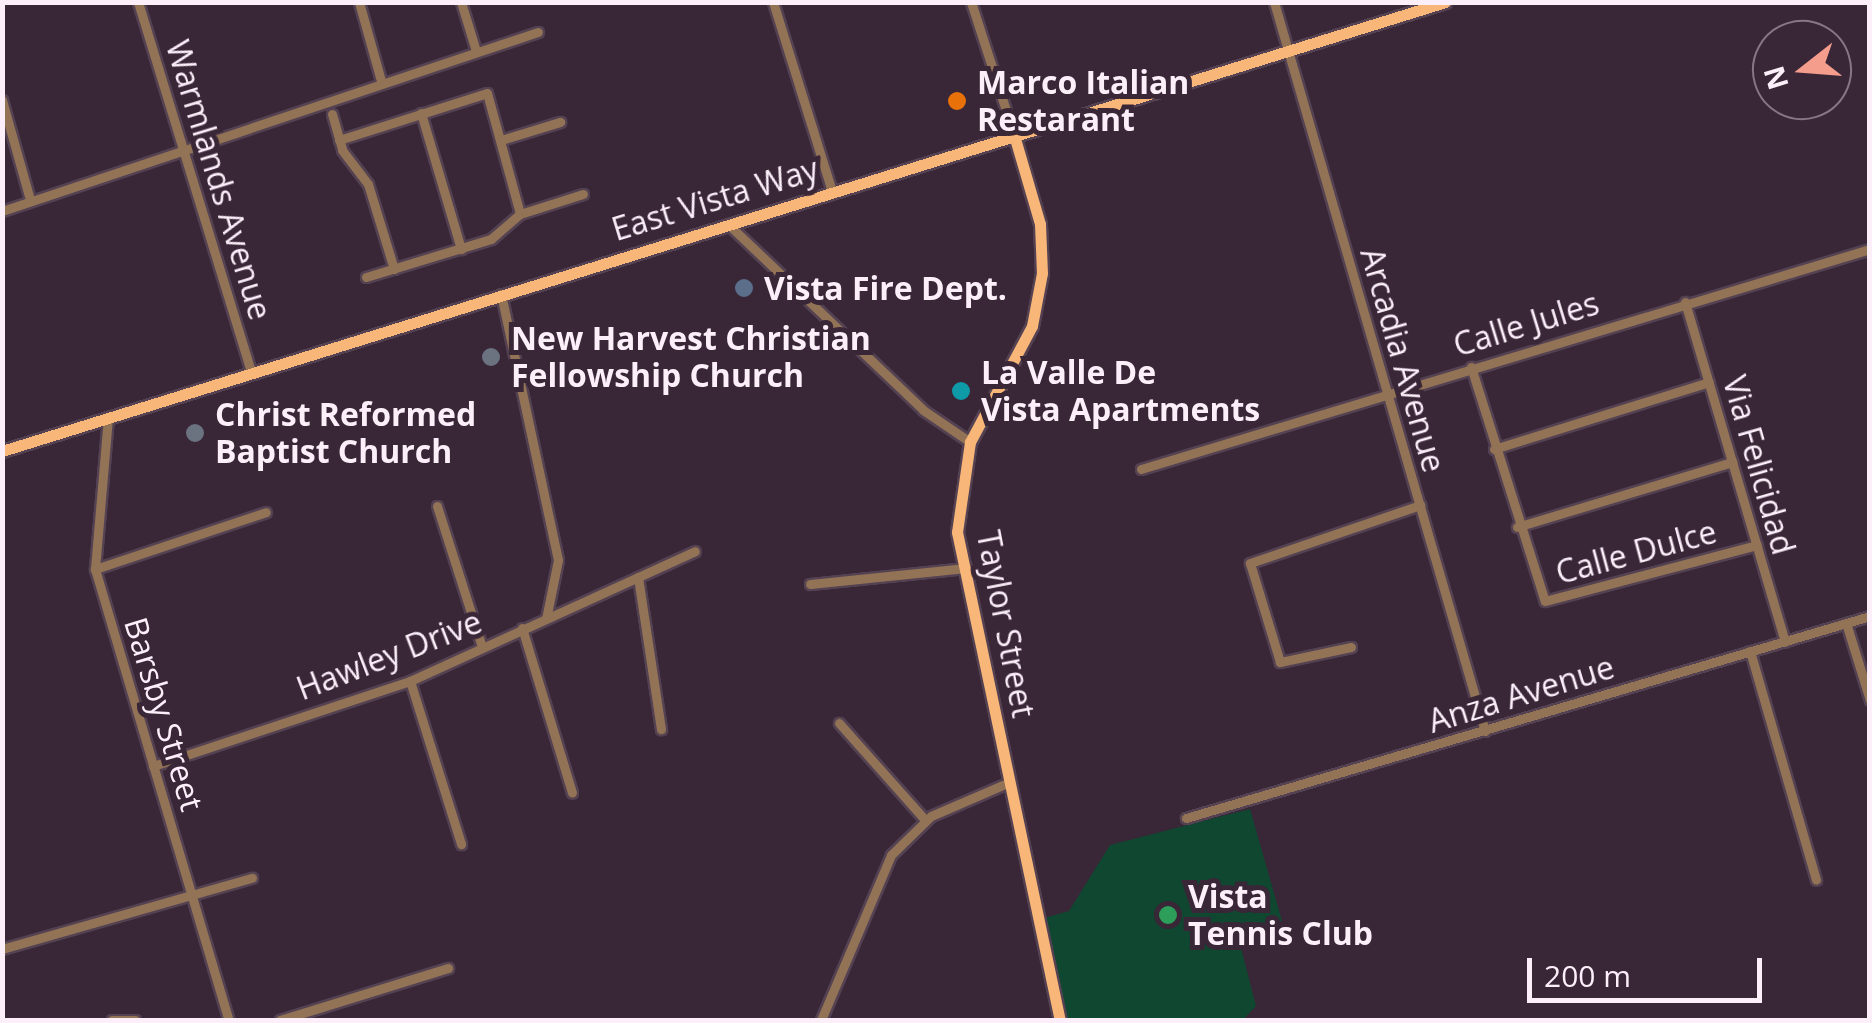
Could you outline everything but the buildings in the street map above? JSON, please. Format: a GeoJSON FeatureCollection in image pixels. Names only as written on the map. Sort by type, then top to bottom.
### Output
{"type":"FeatureCollection","features":[{"type":"Feature","properties":{"kind":"main road","name":"East Vista Way"},"geometry":{"type":"LineString","coordinates":[[2,452],[832,191],[1289,54],[1445,2]]}},
{"type":"Feature","properties":{"kind":"main road","name":"Taylor Street"},"geometry":{"type":"LineString","coordinates":[[1014,135],[1040,224],[1042,273],[1032,326],[970,442],[956,512],[1060,1020]]}},
{"type":"Feature","properties":{"kind":"street","name":"Warmlands Avenue"},"geometry":{"type":"LineString","coordinates":[[138,2],[251,372]]}},
{"type":"Feature","properties":{"kind":"street"},"geometry":{"type":"LineString","coordinates":[[359,2],[380,81]]}},
{"type":"Feature","properties":{"kind":"street"},"geometry":{"type":"LineString","coordinates":[[462,2],[476,51]]}},
{"type":"Feature","properties":{"kind":"street"},"geometry":{"type":"LineString","coordinates":[[773,2],[832,191]]}},
{"type":"Feature","properties":{"kind":"street"},"geometry":{"type":"LineString","coordinates":[[971,2],[992,78],[1014,135]]}},
{"type":"Feature","properties":{"kind":"street","name":"Arcadia Avenue"},"geometry":{"type":"LineString","coordinates":[[1274,2],[1485,731]]}},
{"type":"Feature","properties":{"kind":"street"},"geometry":{"type":"LineString","coordinates":[[2,211],[29,196],[186,155],[380,81],[538,32]]}},
{"type":"Feature","properties":{"kind":"street"},"geometry":{"type":"LineString","coordinates":[[340,140],[487,93],[520,214]]}},
{"type":"Feature","properties":{"kind":"street"},"geometry":{"type":"LineString","coordinates":[[2,100],[29,196]]}},
{"type":"Feature","properties":{"kind":"street"},"geometry":{"type":"LineString","coordinates":[[421,113],[461,248]]}},
{"type":"Feature","properties":{"kind":"street"},"geometry":{"type":"LineString","coordinates":[[332,114],[340,140],[368,184],[394,269]]}},
{"type":"Feature","properties":{"kind":"street"},"geometry":{"type":"LineString","coordinates":[[501,140],[560,122]]}},
{"type":"Feature","properties":{"kind":"street"},"geometry":{"type":"LineString","coordinates":[[366,277],[508,232],[520,214],[583,194]]}},
{"type":"Feature","properties":{"kind":"street"},"geometry":{"type":"LineString","coordinates":[[728,224],[923,410],[970,442]]}},
{"type":"Feature","properties":{"kind":"street","name":"Calle Jules"},"geometry":{"type":"LineString","coordinates":[[1141,469],[1870,249]]}},
{"type":"Feature","properties":{"kind":"street"},"geometry":{"type":"LineString","coordinates":[[501,294],[558,560],[546,618]]}},
{"type":"Feature","properties":{"kind":"street","name":"Via Felicidad"},"geometry":{"type":"LineString","coordinates":[[1686,302],[1785,642]]}},
{"type":"Feature","properties":{"kind":"street"},"geometry":{"type":"LineString","coordinates":[[1471,367],[1517,527],[1732,462]]}},
{"type":"Feature","properties":{"kind":"street"},"geometry":{"type":"LineString","coordinates":[[1494,448],[1709,382]]}},
{"type":"Feature","properties":{"kind":"street","name":"Barsby Street"},"geometry":{"type":"LineString","coordinates":[[108,416],[94,569],[228,1020]]}},
{"type":"Feature","properties":{"kind":"street"},"geometry":{"type":"LineString","coordinates":[[438,506],[482,647]]}},
{"type":"Feature","properties":{"kind":"street"},"geometry":{"type":"LineString","coordinates":[[1351,647],[1280,662],[1250,563],[1420,506]]}},
{"type":"Feature","properties":{"kind":"street"},"geometry":{"type":"LineString","coordinates":[[94,569],[266,512]]}},
{"type":"Feature","properties":{"kind":"street","name":"Calle Dulce"},"geometry":{"type":"LineString","coordinates":[[1517,527],[1535,588],[1553,604],[1756,545]]}},
{"type":"Feature","properties":{"kind":"street","name":"Hawley Drive"},"geometry":{"type":"LineString","coordinates":[[153,766],[410,680],[695,551]]}},
{"type":"Feature","properties":{"kind":"street"},"geometry":{"type":"LineString","coordinates":[[810,584],[966,568]]}},
{"type":"Feature","properties":{"kind":"street"},"geometry":{"type":"LineString","coordinates":[[638,577],[660,730]]}},
{"type":"Feature","properties":{"kind":"street","name":"Anza Avenue"},"geometry":{"type":"LineString","coordinates":[[1186,818],[1870,616]]}},
{"type":"Feature","properties":{"kind":"street"},"geometry":{"type":"LineString","coordinates":[[1846,623],[1870,700]]}},
{"type":"Feature","properties":{"kind":"street"},"geometry":{"type":"LineString","coordinates":[[522,628],[572,793]]}},
{"type":"Feature","properties":{"kind":"street"},"geometry":{"type":"LineString","coordinates":[[1750,651],[1816,880]]}},
{"type":"Feature","properties":{"kind":"street"},"geometry":{"type":"LineString","coordinates":[[410,680],[462,844]]}},
{"type":"Feature","properties":{"kind":"street"},"geometry":{"type":"LineString","coordinates":[[839,723],[925,820]]}},
{"type":"Feature","properties":{"kind":"street"},"geometry":{"type":"LineString","coordinates":[[821,1020],[879,877],[925,820],[1010,782]]}},
{"type":"Feature","properties":{"kind":"street"},"geometry":{"type":"LineString","coordinates":[[2,949],[252,878]]}},
{"type":"Feature","properties":{"kind":"street"},"geometry":{"type":"LineString","coordinates":[[280,1020],[448,968]]}},
{"type":"Feature","properties":{"kind":"street"},"geometry":{"type":"LineString","coordinates":[[112,1020],[135,1020]]}},
{"type":"Feature","properties":{"kind":"green space","name":"Vista Tennis Club"},"geometry":{"type":"Polygon","coordinates":[[[1250,809],[1282,921],[1238,936],[1256,1006],[1243,1020],[1061,1020],[1040,919],[1069,911],[1110,845],[1250,809]]]}},
{"type":"Feature","properties":{"kind":"place","name":"Marco Italian Restarant"},"geometry":{"type":"Point","coordinates":[957,101]}},
{"type":"Feature","properties":{"kind":"place","name":"Vista Fire Dept."},"geometry":{"type":"Point","coordinates":[744,288]}},
{"type":"Feature","properties":{"kind":"place","name":"New Harvest Christian Fellowship Church"},"geometry":{"type":"Point","coordinates":[491,357]}},
{"type":"Feature","properties":{"kind":"place","name":"La Valle De Vista Apartments"},"geometry":{"type":"Point","coordinates":[961,391]}},
{"type":"Feature","properties":{"kind":"place","name":"Christ Reformed Baptist Church"},"geometry":{"type":"Point","coordinates":[195,433]}},
{"type":"Feature","properties":{"kind":"place","name":"Vista Tennis Club"},"geometry":{"type":"Point","coordinates":[1168,915]}}]}
